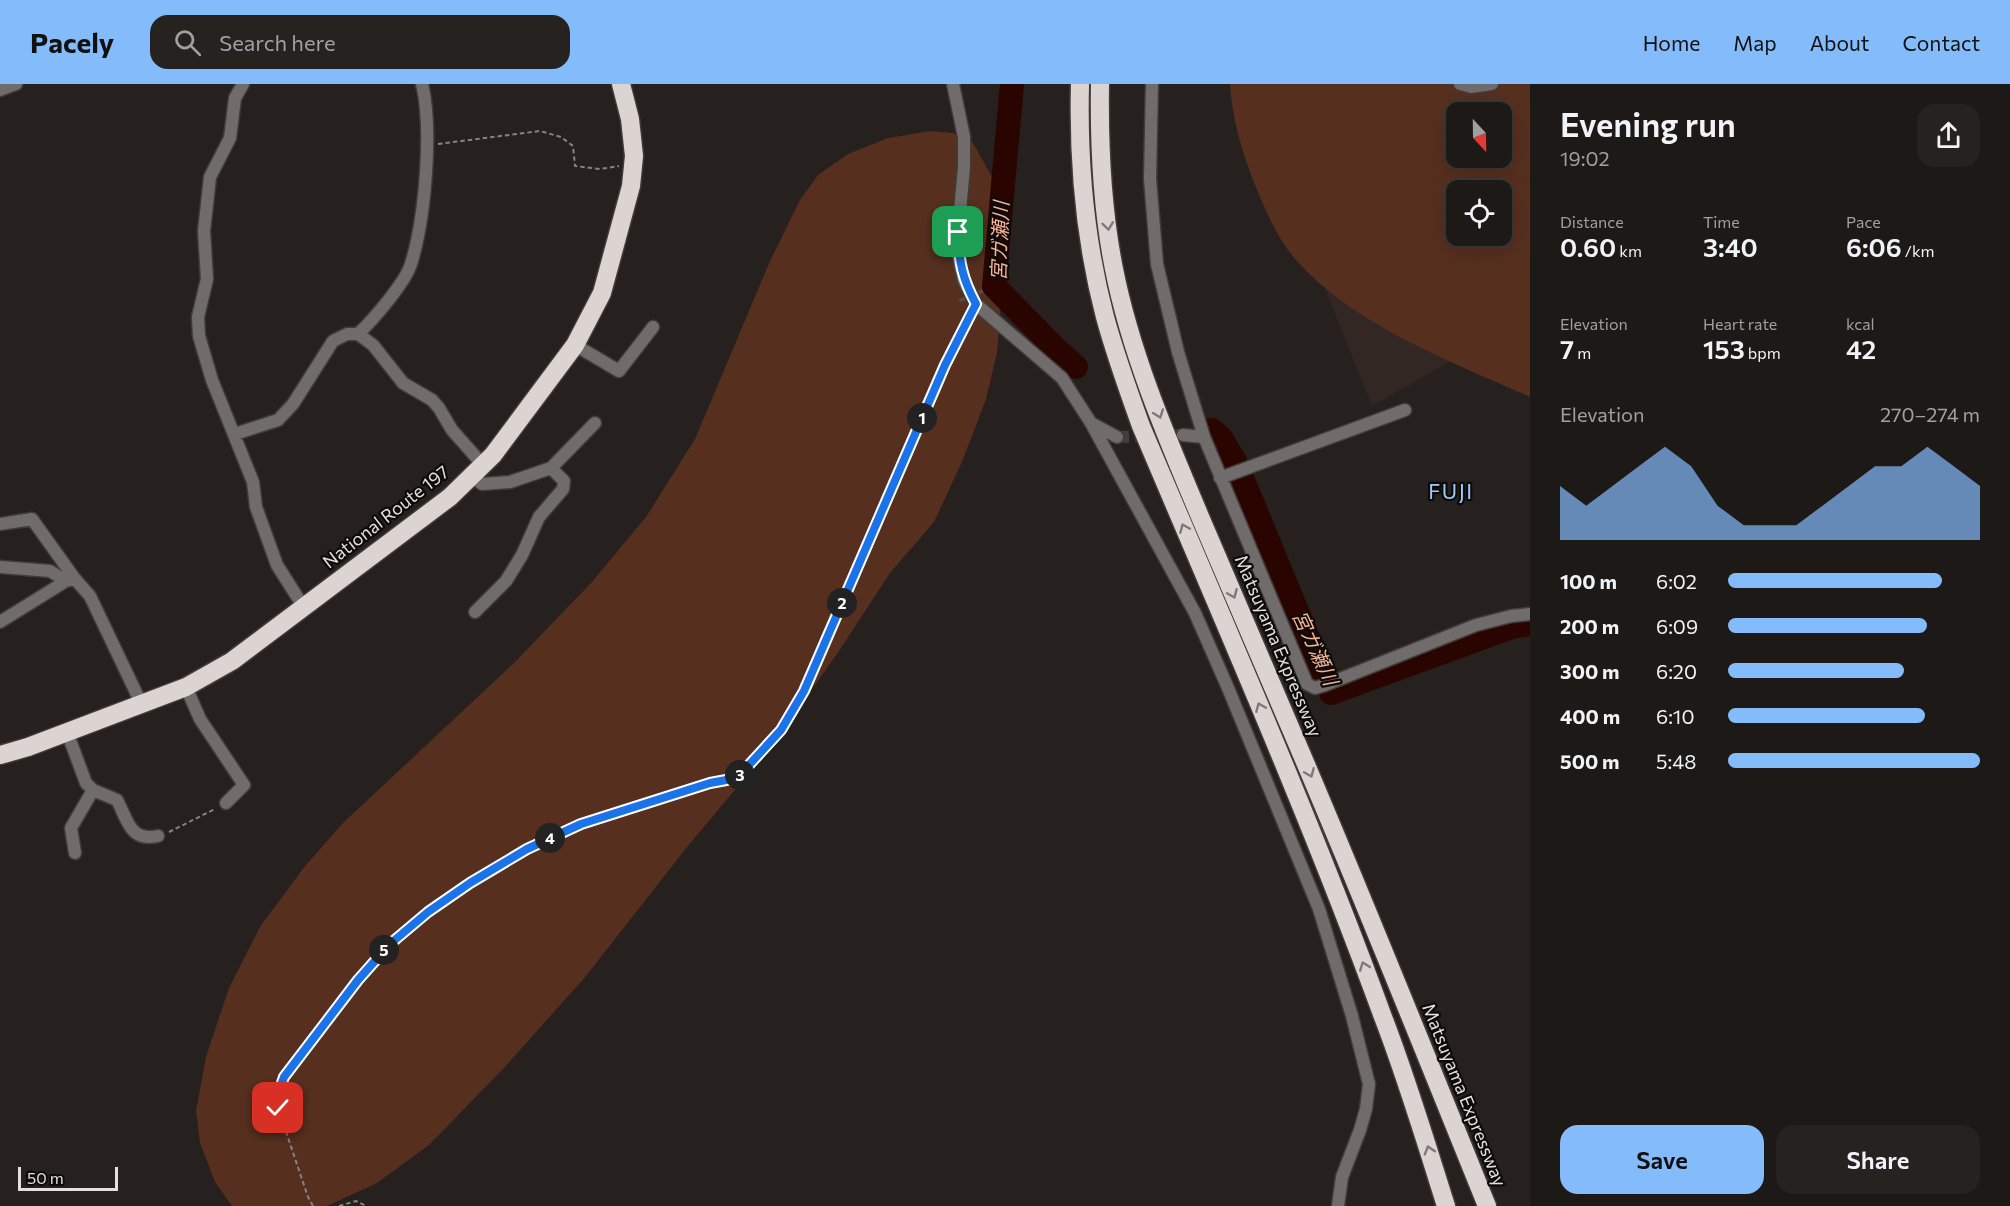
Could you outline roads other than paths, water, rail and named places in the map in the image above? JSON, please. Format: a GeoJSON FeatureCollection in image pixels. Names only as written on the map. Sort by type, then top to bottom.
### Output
{"type":"FeatureCollection","features":[{"type":"Feature","properties":{"kind":"highway","name":"National Route 197"},"geometry":{"type":"LineString","coordinates":[[0,754],[142,705],[186,687],[232,661],[450,497],[493,455],[575,345],[602,293],[631,186],[633,163],[630,119],[621,84]]}},
{"type":"Feature","properties":{"kind":"highway"},"geometry":{"type":"LineString","coordinates":[[1078,84],[1083,191],[1094,272],[1118,362],[1141,426],[1320,851],[1384,1017],[1446,1206]]}},
{"type":"Feature","properties":{"kind":"highway","name":"Matsuyama Expressway"},"geometry":{"type":"LineString","coordinates":[[1101,84],[1100,123],[1104,188],[1114,269],[1124,311],[1160,419],[1334,830],[1487,1206]]}},
{"type":"Feature","properties":{"kind":"highway"},"geometry":{"type":"LineString","coordinates":[[1104,188],[1112,84]]}},
{"type":"Feature","properties":{"kind":"street"},"geometry":{"type":"LineString","coordinates":[[0,90],[16,84]]}},
{"type":"Feature","properties":{"kind":"street"},"geometry":{"type":"LineString","coordinates":[[243,84],[235,98],[230,138],[210,177],[204,231],[207,279],[198,317],[199,336],[212,380],[236,434],[253,482],[256,507],[277,565],[303,606]]}},
{"type":"Feature","properties":{"kind":"street"},"geometry":{"type":"LineString","coordinates":[[358,334],[397,288],[411,266],[421,213],[427,146],[426,100],[422,84]]}},
{"type":"Feature","properties":{"kind":"street"},"geometry":{"type":"LineString","coordinates":[[953,84],[964,137],[964,167],[958,232],[958,255],[964,281],[976,304],[1062,378],[1091,423],[1195,613],[1233,699],[1319,909],[1352,1016],[1369,1084],[1366,1109],[1360,1130],[1341,1178],[1338,1206]]}},
{"type":"Feature","properties":{"kind":"street"},"geometry":{"type":"LineString","coordinates":[[1152,84],[1150,179],[1157,264],[1178,352],[1204,437],[1220,478],[1308,684],[1315,688],[1476,626],[1511,616],[1530,614]]}},
{"type":"Feature","properties":{"kind":"street"},"geometry":{"type":"LineString","coordinates":[[1460,84],[1471,87],[1492,84]]}},
{"type":"Feature","properties":{"kind":"street"},"geometry":{"type":"LineString","coordinates":[[575,345],[619,371],[653,327]]}},
{"type":"Feature","properties":{"kind":"street"},"geometry":{"type":"LineString","coordinates":[[236,434],[278,420],[293,404],[333,341],[347,334],[358,334],[373,345],[403,383],[432,400],[477,470],[482,484],[510,482],[552,468],[595,423]]}},
{"type":"Feature","properties":{"kind":"street"},"geometry":{"type":"LineString","coordinates":[[1220,478],[1405,410]]}},
{"type":"Feature","properties":{"kind":"street"},"geometry":{"type":"LineString","coordinates":[[1091,423],[1117,437]]}},
{"type":"Feature","properties":{"kind":"street"},"geometry":{"type":"LineString","coordinates":[[1183,435],[1204,437]]}},
{"type":"Feature","properties":{"kind":"street"},"geometry":{"type":"LineString","coordinates":[[475,612],[506,581],[522,555],[538,518],[563,489],[564,481],[552,468]]}},
{"type":"Feature","properties":{"kind":"street"},"geometry":{"type":"LineString","coordinates":[[0,525],[32,519],[71,580]]}},
{"type":"Feature","properties":{"kind":"street"},"geometry":{"type":"LineString","coordinates":[[0,567],[50,571],[71,580],[90,596],[142,705]]}},
{"type":"Feature","properties":{"kind":"street"},"geometry":{"type":"LineString","coordinates":[[0,622],[71,580]]}},
{"type":"Feature","properties":{"kind":"street"},"geometry":{"type":"LineString","coordinates":[[186,687],[200,719],[244,785],[226,803]]}},
{"type":"Feature","properties":{"kind":"street"},"geometry":{"type":"LineString","coordinates":[[67,732],[86,783],[93,790],[117,800],[132,831],[139,837],[146,839],[158,836]]}},
{"type":"Feature","properties":{"kind":"street"},"geometry":{"type":"LineString","coordinates":[[75,853],[71,828],[93,790]]}},
{"type":"Feature","properties":{"kind":"waterway","name":"宮ガ瀬川"},"geometry":{"type":"LineString","coordinates":[[1012,84],[994,286],[1076,367]]}},
{"type":"Feature","properties":{"kind":"waterway"},"geometry":{"type":"LineString","coordinates":[[961,300],[994,286]]}},
{"type":"Feature","properties":{"kind":"waterway","name":"宮ガ瀬川"},"geometry":{"type":"LineString","coordinates":[[1212,430],[1221,438],[1235,461]]}},
{"type":"Feature","properties":{"kind":"waterway","name":"宮ガ瀬川"},"geometry":{"type":"LineString","coordinates":[[1243,480],[1331,693],[1512,627],[1530,624]]}},
{"type":"Feature","properties":{"kind":"tunnel"},"geometry":{"type":"LineString","coordinates":[[1117,437],[1183,435]]}},
{"type":"Feature","properties":{"kind":"district","name":"FUJI"},"geometry":{"type":"Point","coordinates":[1451,492]}}]}
